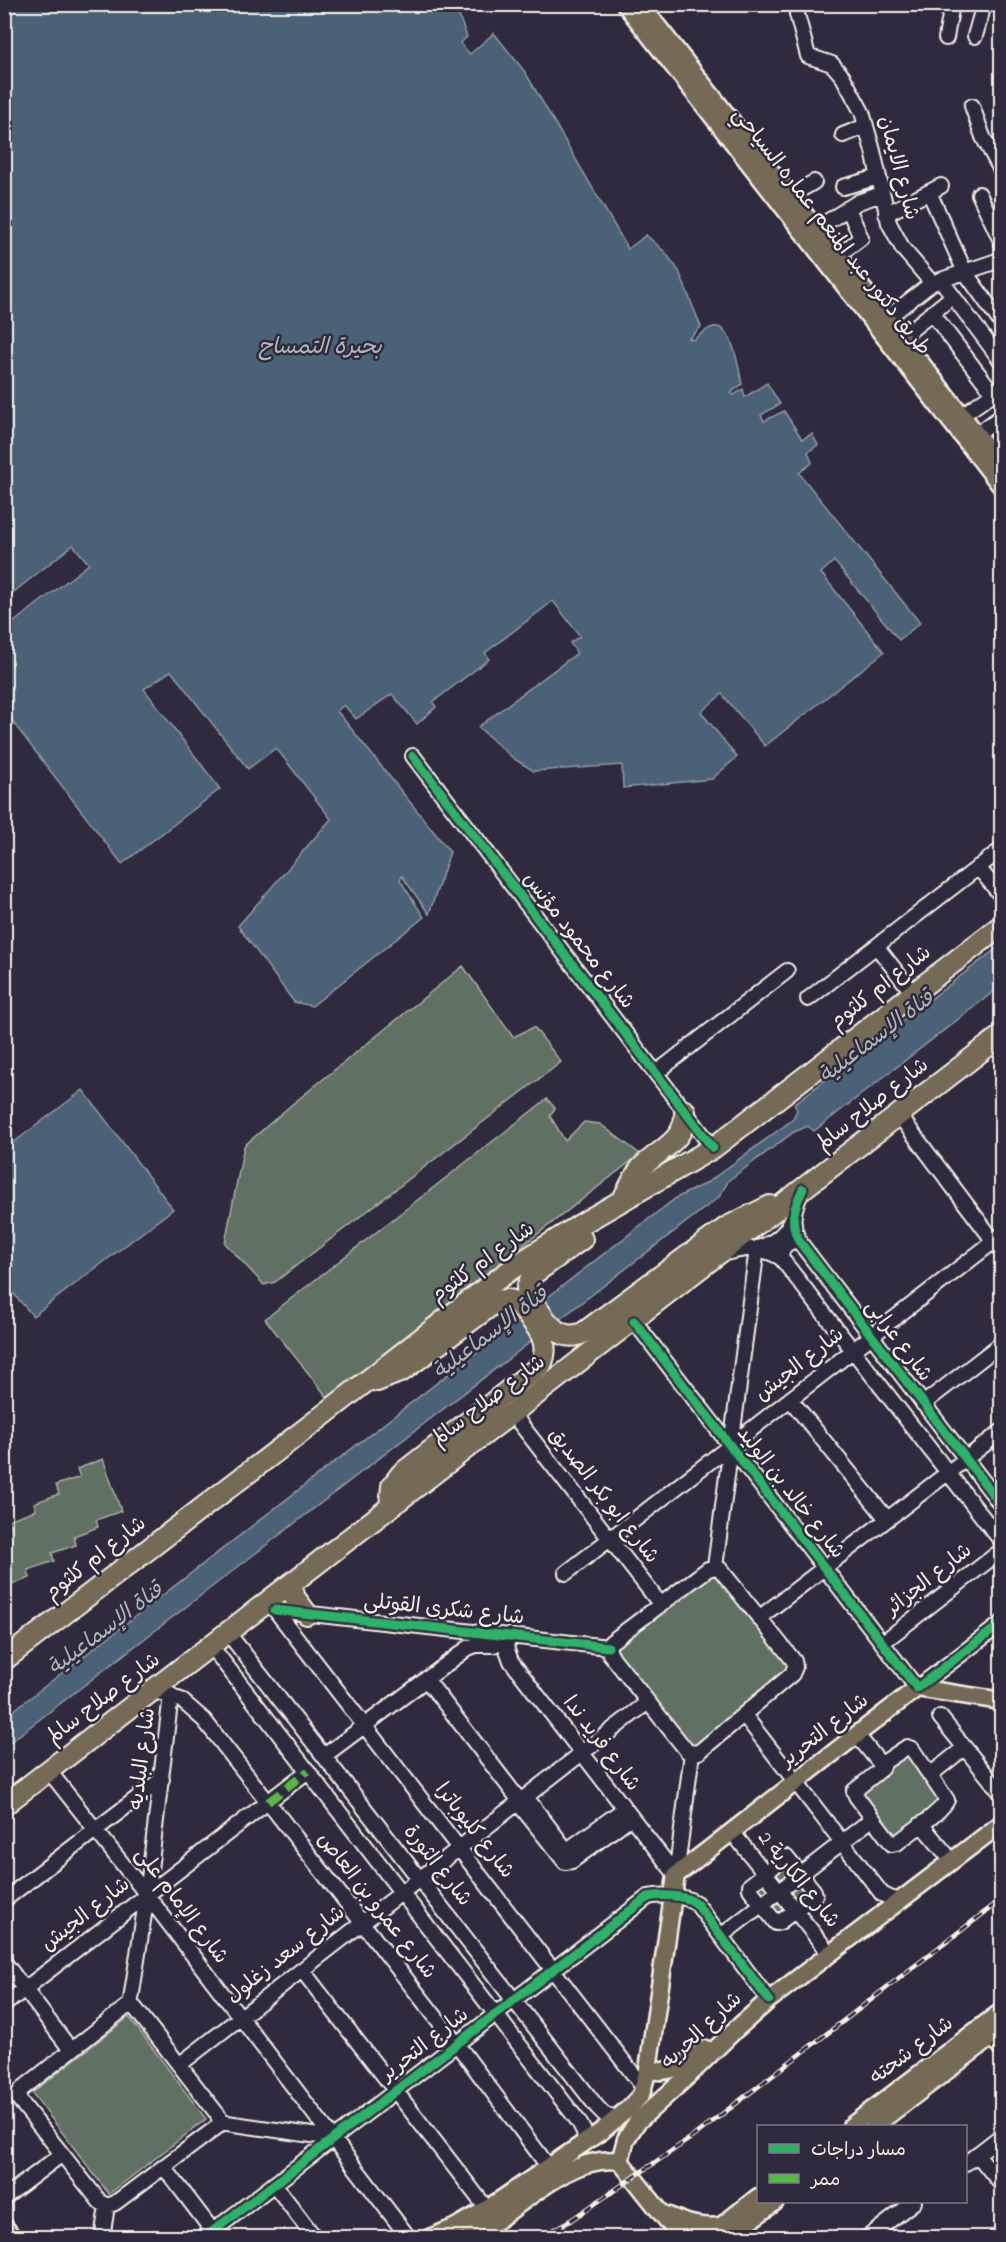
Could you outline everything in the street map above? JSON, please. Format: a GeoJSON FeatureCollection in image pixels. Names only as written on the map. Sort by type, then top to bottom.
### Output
{"type":"FeatureCollection","features":[{"type":"Feature","properties":{"kind":"highway","name":"شارع ام كلثوم"},"geometry":{"type":"LineString","coordinates":[[4,1660],[520,1263],[622,1200],[714,1148],[1002,925]]}},
{"type":"Feature","properties":{"kind":"highway","name":"شارع صلاح سالم"},"geometry":{"type":"LineString","coordinates":[[4,1805],[49,1771],[163,1693],[211,1646],[272,1606],[291,1585],[390,1507],[717,1256],[795,1202],[899,1115],[1002,1035]]}},
{"type":"Feature","properties":{"kind":"highway"},"geometry":{"type":"LineString","coordinates":[[523,1299],[532,1275],[602,1226],[615,1214],[642,1167],[681,1133],[685,1111]]}},
{"type":"Feature","properties":{"kind":"highway"},"geometry":{"type":"LineString","coordinates":[[523,1299],[550,1335],[569,1337],[583,1333],[727,1227],[754,1212],[795,1202]]}},
{"type":"Feature","properties":{"kind":"highway"},"geometry":{"type":"LineString","coordinates":[[362,1384],[402,1371],[496,1302],[523,1299]]}},
{"type":"Feature","properties":{"kind":"highway"},"geometry":{"type":"LineString","coordinates":[[390,1507],[392,1486],[401,1474],[541,1365],[550,1335]]}},
{"type":"Feature","properties":{"kind":"highway"},"geometry":{"type":"LineString","coordinates":[[291,1585],[295,1598],[307,1614]]}},
{"type":"Feature","properties":{"kind":"main road","name":"طريق دكتور عبد المنعم عماره السياحي"},"geometry":{"type":"LineString","coordinates":[[625,4],[1002,488]]}},
{"type":"Feature","properties":{"kind":"main road","name":"طريق دكتور عبد المنعم عماره السياحي"},"geometry":{"type":"LineString","coordinates":[[640,4],[1002,467]]}},
{"type":"Feature","properties":{"kind":"main road"},"geometry":{"type":"LineString","coordinates":[[917,1688],[1001,1701]]}},
{"type":"Feature","properties":{"kind":"main road","name":"شارع التحرير"},"geometry":{"type":"LineString","coordinates":[[676,1875],[917,1688]]}},
{"type":"Feature","properties":{"kind":"main road","name":"شارع الحريه"},"geometry":{"type":"LineString","coordinates":[[469,2238],[490,2226],[548,2166],[596,2160],[620,2161],[626,2139],[637,2121],[689,2075],[736,2028],[769,2000],[1002,1823]]}},
{"type":"Feature","properties":{"kind":"main road"},"geometry":{"type":"LineString","coordinates":[[644,2088],[676,1875]]}},
{"type":"Feature","properties":{"kind":"main road","name":"شارع شحته"},"geometry":{"type":"LineString","coordinates":[[853,2125],[1002,2011]]}},
{"type":"Feature","properties":{"kind":"main road"},"geometry":{"type":"LineString","coordinates":[[648,2069],[665,2072],[676,2068],[736,2028]]}},
{"type":"Feature","properties":{"kind":"main road","name":"شارع شحته"},"geometry":{"type":"LineString","coordinates":[[877,2125],[998,2039]]}},
{"type":"Feature","properties":{"kind":"main road","name":"شارع الحريه"},"geometry":{"type":"LineString","coordinates":[[429,2238],[454,2228],[487,2209],[517,2198],[567,2164],[585,2143],[636,2101],[644,2088]]}},
{"type":"Feature","properties":{"kind":"main road"},"geometry":{"type":"LineString","coordinates":[[620,2161],[681,2238]]}},
{"type":"Feature","properties":{"kind":"main road"},"geometry":{"type":"LineString","coordinates":[[730,2234],[757,2200]]}},
{"type":"Feature","properties":{"kind":"main road"},"geometry":{"type":"LineString","coordinates":[[730,2234],[774,2203]]}},
{"type":"Feature","properties":{"kind":"main road"},"geometry":{"type":"LineString","coordinates":[[663,2214],[690,2224],[730,2234]]}},
{"type":"Feature","properties":{"kind":"main road"},"geometry":{"type":"LineString","coordinates":[[4,2226],[14,2238]]}},
{"type":"Feature","properties":{"kind":"street","name":"شارع الايمان"},"geometry":{"type":"LineString","coordinates":[[798,4],[797,14],[808,56],[832,64],[843,77],[862,112],[886,214],[897,241],[953,296],[1002,362]]}},
{"type":"Feature","properties":{"kind":"street"},"geometry":{"type":"LineString","coordinates":[[946,38],[952,4]]}},
{"type":"Feature","properties":{"kind":"street"},"geometry":{"type":"LineString","coordinates":[[975,36],[984,4]]}},
{"type":"Feature","properties":{"kind":"street"},"geometry":{"type":"LineString","coordinates":[[972,106],[983,137],[1002,172]]}},
{"type":"Feature","properties":{"kind":"street"},"geometry":{"type":"LineString","coordinates":[[843,135],[866,126]]}},
{"type":"Feature","properties":{"kind":"street"},"geometry":{"type":"LineString","coordinates":[[843,187],[879,177]]}},
{"type":"Feature","properties":{"kind":"street"},"geometry":{"type":"LineString","coordinates":[[790,196],[814,182]]}},
{"type":"Feature","properties":{"kind":"street"},"geometry":{"type":"LineString","coordinates":[[886,214],[935,189],[965,272],[1002,324]]}},
{"type":"Feature","properties":{"kind":"street"},"geometry":{"type":"LineString","coordinates":[[978,194],[1002,243]]}},
{"type":"Feature","properties":{"kind":"street"},"geometry":{"type":"LineString","coordinates":[[816,229],[848,208],[882,195]]}},
{"type":"Feature","properties":{"kind":"street"},"geometry":{"type":"LineString","coordinates":[[837,256],[861,238],[848,208]]}},
{"type":"Feature","properties":{"kind":"street"},"geometry":{"type":"LineString","coordinates":[[886,319],[937,282],[997,261],[1002,262]]}},
{"type":"Feature","properties":{"kind":"street"},"geometry":{"type":"LineString","coordinates":[[901,338],[953,296]]}},
{"type":"Feature","properties":{"kind":"street"},"geometry":{"type":"LineString","coordinates":[[932,313],[998,390],[961,416]]}},
{"type":"Feature","properties":{"kind":"street"},"geometry":{"type":"LineString","coordinates":[[976,435],[1002,416]]}},
{"type":"Feature","properties":{"kind":"street","name":"شارع محمود مؤنس"},"geometry":{"type":"LineString","coordinates":[[413,756],[714,1148]]}},
{"type":"Feature","properties":{"kind":"street"},"geometry":{"type":"LineString","coordinates":[[808,999],[1002,849]]}},
{"type":"Feature","properties":{"kind":"street"},"geometry":{"type":"LineString","coordinates":[[978,867],[1002,897]]}},
{"type":"Feature","properties":{"kind":"street"},"geometry":{"type":"LineString","coordinates":[[877,947],[913,993]]}},
{"type":"Feature","properties":{"kind":"street"},"geometry":{"type":"LineString","coordinates":[[656,1073],[787,971]]}},
{"type":"Feature","properties":{"kind":"street"},"geometry":{"type":"LineString","coordinates":[[899,1115],[999,1243]]}},
{"type":"Feature","properties":{"kind":"street"},"geometry":{"type":"LineString","coordinates":[[717,1256],[770,1244],[782,1235],[795,1202]]}},
{"type":"Feature","properties":{"kind":"street","name":"شارع عرابى"},"geometry":{"type":"LineString","coordinates":[[795,1202],[793,1226],[799,1240],[1002,1506]]}},
{"type":"Feature","properties":{"kind":"street"},"geometry":{"type":"LineString","coordinates":[[757,1248],[782,1258],[786,1245],[799,1240]]}},
{"type":"Feature","properties":{"kind":"street","name":"شارع الجيش"},"geometry":{"type":"LineString","coordinates":[[566,1572],[871,1336],[999,1243]]}},
{"type":"Feature","properties":{"kind":"street"},"geometry":{"type":"LineString","coordinates":[[715,1567],[757,1248]]}},
{"type":"Feature","properties":{"kind":"street","name":"شارع عرابى"},"geometry":{"type":"LineString","coordinates":[[782,1258],[1002,1542]]}},
{"type":"Feature","properties":{"kind":"street","name":"شارع خالد بن الوليد"},"geometry":{"type":"LineString","coordinates":[[634,1321],[917,1688]]}},
{"type":"Feature","properties":{"kind":"street"},"geometry":{"type":"LineString","coordinates":[[923,1404],[1002,1343]]}},
{"type":"Feature","properties":{"kind":"street"},"geometry":{"type":"LineString","coordinates":[[790,1399],[887,1519]]}},
{"type":"Feature","properties":{"kind":"street","name":"شارع ابو بكر الصديق"},"geometry":{"type":"LineString","coordinates":[[512,1413],[661,1605]]}},
{"type":"Feature","properties":{"kind":"street"},"geometry":{"type":"LineString","coordinates":[[759,1618],[1002,1431]]}},
{"type":"Feature","properties":{"kind":"street","name":"شارع الجزائر"},"geometry":{"type":"LineString","coordinates":[[882,1643],[1002,1550]]}},
{"type":"Feature","properties":{"kind":"street"},"geometry":{"type":"LineString","coordinates":[[715,1567],[720,1569],[794,1661],[795,1667],[792,1674],[744,1715],[699,1752],[692,1753],[687,1751],[648,1702],[610,1654],[608,1647],[611,1642],[708,1569],[715,1567]]}},
{"type":"Feature","properties":{"kind":"street","name":"شارع شكرى القوتلى"},"geometry":{"type":"LineString","coordinates":[[272,1606],[307,1614],[608,1647]]}},
{"type":"Feature","properties":{"kind":"street","name":"شارع كليوباترا"},"geometry":{"type":"LineString","coordinates":[[272,1606],[644,2088]]}},
{"type":"Feature","properties":{"kind":"street","name":"شارع التحرير"},"geometry":{"type":"LineString","coordinates":[[917,1688],[1002,1623]]}},
{"type":"Feature","properties":{"kind":"street","name":"شارع الثورة"},"geometry":{"type":"LineString","coordinates":[[228,1633],[597,2107],[605,2115],[617,2118]]}},
{"type":"Feature","properties":{"kind":"street"},"geometry":{"type":"LineString","coordinates":[[324,1756],[468,1648],[476,1645],[494,1645],[509,1635]]}},
{"type":"Feature","properties":{"kind":"street","name":"شارع فريد ندا"},"geometry":{"type":"LineString","coordinates":[[509,1635],[506,1647],[508,1655],[581,1754],[676,1875]]}},
{"type":"Feature","properties":{"kind":"street","name":"شارع الثورة"},"geometry":{"type":"LineString","coordinates":[[211,1646],[579,2122],[584,2132],[585,2143]]}},
{"type":"Feature","properties":{"kind":"street"},"geometry":{"type":"LineString","coordinates":[[225,1664],[226,1655],[229,1652],[233,1649],[242,1650]]}},
{"type":"Feature","properties":{"kind":"street"},"geometry":{"type":"LineString","coordinates":[[426,1679],[521,1800],[566,1849],[572,1848],[627,1813]]}},
{"type":"Feature","properties":{"kind":"street","name":"شارع البلديه"},"geometry":{"type":"LineString","coordinates":[[130,2006],[162,1779],[163,1693]]}},
{"type":"Feature","properties":{"kind":"street","name":"شارع عمرو بن العاص"},"geometry":{"type":"LineString","coordinates":[[163,1693],[197,1712],[456,2043],[548,2166]]}},
{"type":"Feature","properties":{"kind":"street","name":"شارع سعد زغلول"},"geometry":{"type":"LineString","coordinates":[[179,2065],[648,1702]]}},
{"type":"Feature","properties":{"kind":"street"},"geometry":{"type":"LineString","coordinates":[[744,1715],[882,1894],[901,1900]]}},
{"type":"Feature","properties":{"kind":"street"},"geometry":{"type":"LineString","coordinates":[[940,1717],[1002,1794]]}},
{"type":"Feature","properties":{"kind":"street"},"geometry":{"type":"LineString","coordinates":[[857,1735],[882,1766]]}},
{"type":"Feature","properties":{"kind":"street"},"geometry":{"type":"LineString","coordinates":[[910,1747],[930,1775],[946,1797],[946,1802],[894,1844],[890,1842],[854,1791],[905,1748],[910,1747]]}},
{"type":"Feature","properties":{"kind":"street"},"geometry":{"type":"LineString","coordinates":[[930,1775],[964,1748]]}},
{"type":"Feature","properties":{"kind":"street"},"geometry":{"type":"LineString","coordinates":[[676,1875],[692,1753]]}},
{"type":"Feature","properties":{"kind":"street","name":"شارع الإمام على"},"geometry":{"type":"LineString","coordinates":[[49,1771],[147,1895],[409,2238]]}},
{"type":"Feature","properties":{"kind":"street","name":"شارع الجيش"},"geometry":{"type":"LineString","coordinates":[[4,2005],[308,1771]]}},
{"type":"Feature","properties":{"kind":"street"},"geometry":{"type":"LineString","coordinates":[[4,1900],[162,1779]]}},
{"type":"Feature","properties":{"kind":"street"},"geometry":{"type":"LineString","coordinates":[[721,1936],[872,1819]]}},
{"type":"Feature","properties":{"kind":"street"},"geometry":{"type":"LineString","coordinates":[[921,1824],[952,1862]]}},
{"type":"Feature","properties":{"kind":"street","name":"شارع الكارية 2"},"geometry":{"type":"LineString","coordinates":[[732,1832],[830,1954]]}},
{"type":"Feature","properties":{"kind":"street"},"geometry":{"type":"LineString","coordinates":[[786,1857],[801,1875],[815,1895],[776,1923],[750,1889],[750,1885],[786,1857]]}},
{"type":"Feature","properties":{"kind":"street","name":"شارع التحرير"},"geometry":{"type":"LineString","coordinates":[[212,2235],[333,2138],[644,1899],[656,1895],[672,1897]]}},
{"type":"Feature","properties":{"kind":"street"},"geometry":{"type":"LineString","coordinates":[[672,1897],[689,1899],[696,1903],[769,2000]]}},
{"type":"Feature","properties":{"kind":"street"},"geometry":{"type":"LineString","coordinates":[[4,1962],[71,2050]]}},
{"type":"Feature","properties":{"kind":"street"},"geometry":{"type":"LineString","coordinates":[[302,1970],[487,2209]]}},
{"type":"Feature","properties":{"kind":"street"},"geometry":{"type":"LineString","coordinates":[[130,2006],[135,2008],[218,2115],[220,2122],[217,2127],[116,2203],[107,2206],[100,2202],[20,2101],[11,2094],[22,2089],[124,2008],[130,2006]]}},
{"type":"Feature","properties":{"kind":"street"},"geometry":{"type":"LineString","coordinates":[[579,2122],[590,2120],[597,2107]]}},
{"type":"Feature","properties":{"kind":"street"},"geometry":{"type":"LineString","coordinates":[[220,2122],[333,2138]]}},
{"type":"Feature","properties":{"kind":"street"},"geometry":{"type":"LineString","coordinates":[[967,2162],[1002,2135]]}},
{"type":"Feature","properties":{"kind":"street"},"geometry":{"type":"LineString","coordinates":[[4,2198],[62,2154]]}},
{"type":"Feature","properties":{"kind":"street"},"geometry":{"type":"LineString","coordinates":[[977,2154],[1002,2185]]}},
{"type":"Feature","properties":{"kind":"street"},"geometry":{"type":"LineString","coordinates":[[164,2167],[212,2235]]}},
{"type":"Feature","properties":{"kind":"street"},"geometry":{"type":"LineString","coordinates":[[274,2184],[315,2238]]}},
{"type":"Feature","properties":{"kind":"street"},"geometry":{"type":"LineString","coordinates":[[867,2238],[913,2203]]}},
{"type":"Feature","properties":{"kind":"street"},"geometry":{"type":"LineString","coordinates":[[102,2238],[107,2206]]}},
{"type":"Feature","properties":{"kind":"street"},"geometry":{"type":"LineString","coordinates":[[995,2238],[1002,2232]]}},
{"type":"Feature","properties":{"kind":"green space"},"geometry":{"type":"Polygon","coordinates":[[[463,966],[513,1037],[534,1027],[561,1062],[275,1282],[264,1285],[225,1243],[244,1146],[463,966]]]}},
{"type":"Feature","properties":{"kind":"green space"},"geometry":{"type":"Polygon","coordinates":[[[547,1099],[555,1108],[550,1116],[565,1141],[584,1122],[600,1124],[640,1154],[328,1398],[265,1319],[547,1099]]]}},
{"type":"Feature","properties":{"kind":"green space"},"geometry":{"type":"Polygon","coordinates":[[[103,1459],[121,1511],[96,1520],[98,1527],[74,1536],[76,1545],[52,1553],[54,1561],[28,1570],[30,1578],[6,1586],[9,1595],[5,1597],[4,1529],[10,1527],[8,1520],[36,1510],[34,1503],[59,1494],[56,1485],[80,1477],[77,1469],[103,1459]]]}},
{"type":"Feature","properties":{"kind":"green space"},"geometry":{"type":"Polygon","coordinates":[[[714,1568],[795,1670],[693,1750],[612,1650],[714,1568]]]}},
{"type":"Feature","properties":{"kind":"green space"},"geometry":{"type":"Polygon","coordinates":[[[905,1748],[946,1797],[897,1843],[854,1791],[905,1748]]]}},
{"type":"Feature","properties":{"kind":"green space"},"geometry":{"type":"Polygon","coordinates":[[[782,1858],[814,1891],[780,1922],[750,1885],[782,1858]]]}},
{"type":"Feature","properties":{"kind":"green space"},"geometry":{"type":"Polygon","coordinates":[[[129,2017],[206,2119],[109,2194],[32,2093],[129,2017]]]}},
{"type":"Feature","properties":{"kind":"water","name":"بحيرة التمساح"},"geometry":{"type":"Polygon","coordinates":[[[5,4],[455,5],[467,37],[460,43],[470,54],[494,33],[525,72],[628,249],[646,235],[665,252],[679,271],[701,327],[689,338],[693,340],[713,327],[726,332],[734,349],[742,384],[731,393],[734,395],[743,389],[745,397],[767,383],[780,404],[761,415],[764,421],[784,411],[802,439],[812,434],[818,445],[808,452],[812,463],[799,473],[920,623],[899,640],[834,561],[821,573],[884,652],[765,746],[722,694],[701,712],[737,757],[712,779],[623,788],[622,765],[534,771],[514,759],[478,727],[577,653],[570,643],[580,636],[553,601],[485,653],[489,659],[433,702],[436,707],[417,724],[392,694],[356,719],[344,705],[337,711],[450,852],[429,914],[402,876],[400,880],[424,917],[312,1006],[294,1002],[238,926],[331,819],[276,748],[248,769],[171,671],[144,689],[220,789],[122,864],[5,712],[5,629],[89,564],[73,545],[5,599],[5,4]]]}},
{"type":"Feature","properties":{"kind":"water"},"geometry":{"type":"Polygon","coordinates":[[[1001,945],[1001,986],[814,1131],[808,1126],[794,1132],[729,1180],[719,1197],[5,1746],[5,1717],[676,1198],[708,1182],[792,1120],[797,1110],[794,1104],[1001,945]]]}},
{"type":"Feature","properties":{"kind":"water"},"geometry":{"type":"Polygon","coordinates":[[[83,1090],[173,1209],[33,1316],[13,1293],[5,1299],[5,1149],[83,1090]]]}},
{"type":"Feature","properties":{"kind":"railway"},"geometry":{"type":"LineString","coordinates":[[539,2238],[571,2220],[695,2135],[1002,1899]]}},
{"type":"Feature","properties":{"kind":"marked path"},"geometry":{"type":"LineString","coordinates":[[268,1802],[308,1771]]}},
{"type":"Feature","properties":{"kind":"cycle path"},"geometry":{"type":"LineString","coordinates":[[413,756],[713,1148]]}},
{"type":"Feature","properties":{"kind":"cycle path"},"geometry":{"type":"LineString","coordinates":[[803,1189],[797,1202],[793,1221],[799,1241],[1002,1506]]}},
{"type":"Feature","properties":{"kind":"cycle path"},"geometry":{"type":"LineString","coordinates":[[634,1321],[917,1688],[1002,1623]]}},
{"type":"Feature","properties":{"kind":"cycle path"},"geometry":{"type":"LineString","coordinates":[[275,1610],[608,1647]]}},
{"type":"Feature","properties":{"kind":"cycle path"},"geometry":{"type":"LineString","coordinates":[[204,2238],[648,1897],[672,1896],[696,1903],[769,2000]]}},
{"type":"Feature","properties":{"kind":"water label","name":"قناة الإسماعيلية"},"geometry":{"type":"Point","coordinates":[877,1038]}},
{"type":"Feature","properties":{"kind":"water label","name":"قناة الإسماعيلية"},"geometry":{"type":"Point","coordinates":[491,1334]}},
{"type":"Feature","properties":{"kind":"water label","name":"قناة الإسماعيلية"},"geometry":{"type":"Point","coordinates":[106,1630]}}]}
